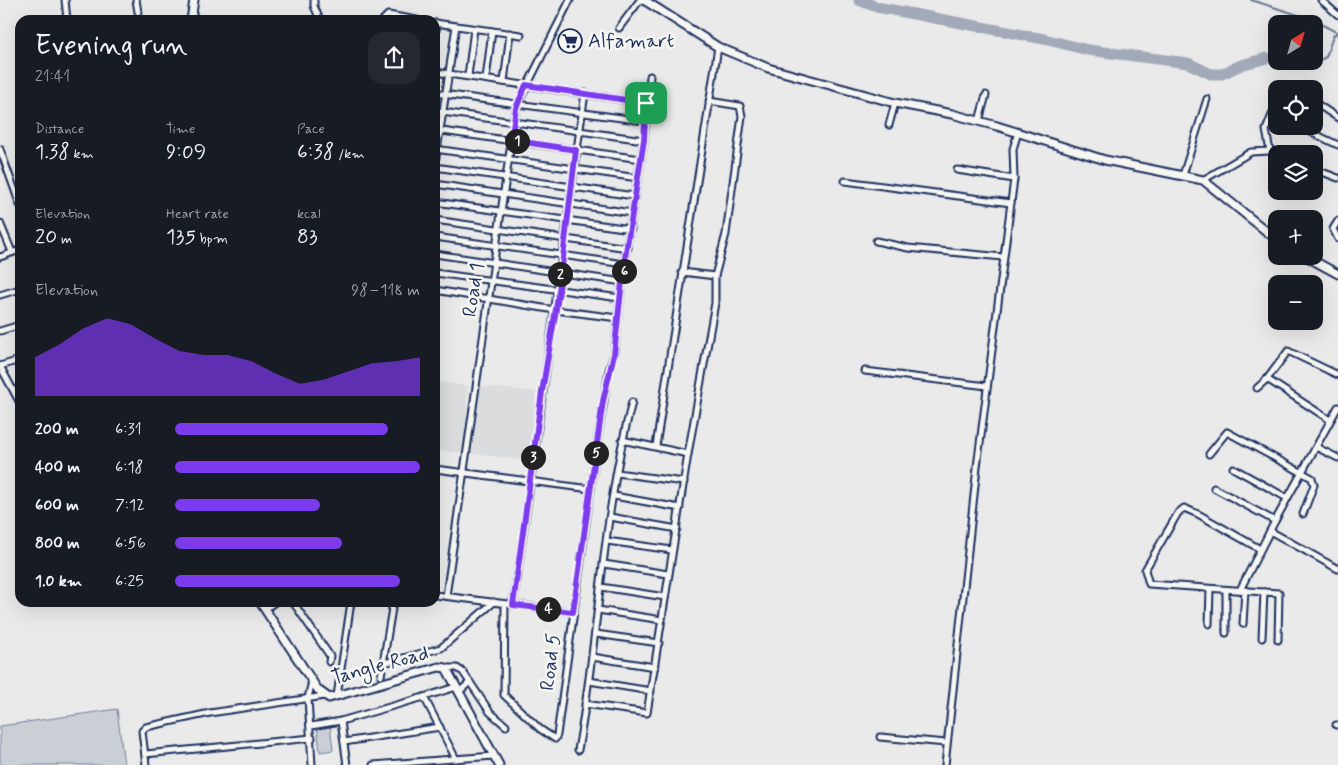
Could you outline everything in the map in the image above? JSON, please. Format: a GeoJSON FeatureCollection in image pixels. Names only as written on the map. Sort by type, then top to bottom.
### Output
{"type":"FeatureCollection","features":[{"type":"Feature","properties":{"kind":"street"},"geometry":{"type":"LineString","coordinates":[[65,0],[66,15]]}},
{"type":"Feature","properties":{"kind":"street"},"geometry":{"type":"LineString","coordinates":[[136,0],[138,12]]}},
{"type":"Feature","properties":{"kind":"street"},"geometry":{"type":"LineString","coordinates":[[192,15],[194,0]]}},
{"type":"Feature","properties":{"kind":"street"},"geometry":{"type":"LineString","coordinates":[[314,0],[318,15]]}},
{"type":"Feature","properties":{"kind":"street","name":"Road 1"},"geometry":{"type":"LineString","coordinates":[[446,596],[514,121],[518,103],[526,85],[570,0]]}},
{"type":"Feature","properties":{"kind":"street"},"geometry":{"type":"LineString","coordinates":[[619,28],[640,0]]}},
{"type":"Feature","properties":{"kind":"street"},"geometry":{"type":"LineString","coordinates":[[644,0],[718,47],[768,68],[895,104],[979,121],[1105,160],[1183,174],[1202,180],[1268,232]]}},
{"type":"Feature","properties":{"kind":"street"},"geometry":{"type":"LineString","coordinates":[[1321,0],[1338,15]]}},
{"type":"Feature","properties":{"kind":"street"},"geometry":{"type":"LineString","coordinates":[[440,24],[521,35]]}},
{"type":"Feature","properties":{"kind":"street"},"geometry":{"type":"LineString","coordinates":[[440,123],[456,26]]}},
{"type":"Feature","properties":{"kind":"street"},"geometry":{"type":"LineString","coordinates":[[468,76],[474,29]]}},
{"type":"Feature","properties":{"kind":"street"},"geometry":{"type":"LineString","coordinates":[[486,79],[492,31]]}},
{"type":"Feature","properties":{"kind":"street"},"geometry":{"type":"LineString","coordinates":[[504,82],[510,33]]}},
{"type":"Feature","properties":{"kind":"street"},"geometry":{"type":"LineString","coordinates":[[656,446],[718,47]]}},
{"type":"Feature","properties":{"kind":"street"},"geometry":{"type":"LineString","coordinates":[[440,73],[646,103]]}},
{"type":"Feature","properties":{"kind":"street","name":"Road 5"},"geometry":{"type":"LineString","coordinates":[[505,604],[504,695],[554,739],[557,735],[603,401],[614,354],[624,264],[644,140],[644,122],[650,76]]}},
{"type":"Feature","properties":{"kind":"street"},"geometry":{"type":"LineString","coordinates":[[440,93],[644,122]]}},
{"type":"Feature","properties":{"kind":"street"},"geometry":{"type":"LineString","coordinates":[[513,605],[559,291],[576,150],[585,93]]}},
{"type":"Feature","properties":{"kind":"street"},"geometry":{"type":"LineString","coordinates":[[979,121],[986,94]]}},
{"type":"Feature","properties":{"kind":"street"},"geometry":{"type":"LineString","coordinates":[[1183,174],[1207,98]]}},
{"type":"Feature","properties":{"kind":"street"},"geometry":{"type":"LineString","coordinates":[[585,704],[647,713],[668,574],[714,303],[715,276],[726,234],[742,110],[740,106],[710,101]]}},
{"type":"Feature","properties":{"kind":"street"},"geometry":{"type":"LineString","coordinates":[[889,125],[895,104]]}},
{"type":"Feature","properties":{"kind":"street"},"geometry":{"type":"LineString","coordinates":[[1323,108],[1338,118]]}},
{"type":"Feature","properties":{"kind":"street"},"geometry":{"type":"LineString","coordinates":[[440,112],[644,140]]}},
{"type":"Feature","properties":{"kind":"street"},"geometry":{"type":"LineString","coordinates":[[1268,126],[1266,130],[1269,145]]}},
{"type":"Feature","properties":{"kind":"street"},"geometry":{"type":"LineString","coordinates":[[440,130],[641,159]]}},
{"type":"Feature","properties":{"kind":"street"},"geometry":{"type":"LineString","coordinates":[[945,765],[987,386],[1014,179],[1013,149],[1018,132]]}},
{"type":"Feature","properties":{"kind":"street"},"geometry":{"type":"LineString","coordinates":[[1317,135],[1338,145]]}},
{"type":"Feature","properties":{"kind":"street"},"geometry":{"type":"LineString","coordinates":[[0,149],[15,190]]}},
{"type":"Feature","properties":{"kind":"street"},"geometry":{"type":"LineString","coordinates":[[440,150],[638,178]]}},
{"type":"Feature","properties":{"kind":"street"},"geometry":{"type":"LineString","coordinates":[[1202,180],[1250,152],[1268,151]]}},
{"type":"Feature","properties":{"kind":"street"},"geometry":{"type":"LineString","coordinates":[[440,166],[634,196]]}},
{"type":"Feature","properties":{"kind":"street"},"geometry":{"type":"LineString","coordinates":[[957,170],[1014,179]]}},
{"type":"Feature","properties":{"kind":"street"},"geometry":{"type":"LineString","coordinates":[[1323,172],[1338,178]]}},
{"type":"Feature","properties":{"kind":"street"},"geometry":{"type":"LineString","coordinates":[[845,181],[1011,203]]}},
{"type":"Feature","properties":{"kind":"street"},"geometry":{"type":"LineString","coordinates":[[440,185],[632,213]]}},
{"type":"Feature","properties":{"kind":"street"},"geometry":{"type":"LineString","coordinates":[[440,203],[631,229]]}},
{"type":"Feature","properties":{"kind":"street"},"geometry":{"type":"LineString","coordinates":[[440,221],[565,237],[628,248]]}},
{"type":"Feature","properties":{"kind":"street"},"geometry":{"type":"LineString","coordinates":[[1338,221],[1334,228],[1338,240]]}},
{"type":"Feature","properties":{"kind":"street"},"geometry":{"type":"LineString","coordinates":[[0,223],[12,252]]}},
{"type":"Feature","properties":{"kind":"street"},"geometry":{"type":"LineString","coordinates":[[440,238],[624,264]]}},
{"type":"Feature","properties":{"kind":"street"},"geometry":{"type":"LineString","coordinates":[[876,241],[908,248],[1003,257]]}},
{"type":"Feature","properties":{"kind":"street"},"geometry":{"type":"LineString","coordinates":[[0,257],[15,251]]}},
{"type":"Feature","properties":{"kind":"street"},"geometry":{"type":"LineString","coordinates":[[440,255],[623,282]]}},
{"type":"Feature","properties":{"kind":"street"},"geometry":{"type":"LineString","coordinates":[[1322,265],[1338,274]]}},
{"type":"Feature","properties":{"kind":"street"},"geometry":{"type":"LineString","coordinates":[[682,272],[715,276]]}},
{"type":"Feature","properties":{"kind":"street"},"geometry":{"type":"LineString","coordinates":[[440,274],[620,298]]}},
{"type":"Feature","properties":{"kind":"street"},"geometry":{"type":"LineString","coordinates":[[0,295],[15,290]]}},
{"type":"Feature","properties":{"kind":"street"},"geometry":{"type":"LineString","coordinates":[[440,291],[555,310],[618,318]]}},
{"type":"Feature","properties":{"kind":"street"},"geometry":{"type":"LineString","coordinates":[[0,331],[15,326]]}},
{"type":"Feature","properties":{"kind":"street"},"geometry":{"type":"LineString","coordinates":[[1257,388],[1288,351],[1338,375]]}},
{"type":"Feature","properties":{"kind":"street"},"geometry":{"type":"LineString","coordinates":[[15,362],[0,366],[15,388]]}},
{"type":"Feature","properties":{"kind":"street"},"geometry":{"type":"LineString","coordinates":[[865,371],[987,386]]}},
{"type":"Feature","properties":{"kind":"street"},"geometry":{"type":"LineString","coordinates":[[1266,379],[1330,420]]}},
{"type":"Feature","properties":{"kind":"street"},"geometry":{"type":"LineString","coordinates":[[578,750],[596,634],[610,517],[622,440],[632,402]]}},
{"type":"Feature","properties":{"kind":"street"},"geometry":{"type":"LineString","coordinates":[[1242,624],[1243,590],[1260,549],[1338,407]]}},
{"type":"Feature","properties":{"kind":"street"},"geometry":{"type":"LineString","coordinates":[[1209,454],[1227,432],[1312,478],[1314,482],[1303,514]]}},
{"type":"Feature","properties":{"kind":"street"},"geometry":{"type":"LineString","coordinates":[[622,440],[688,454]]}},
{"type":"Feature","properties":{"kind":"street"},"geometry":{"type":"LineString","coordinates":[[1316,447],[1338,458]]}},
{"type":"Feature","properties":{"kind":"street"},"geometry":{"type":"LineString","coordinates":[[1233,468],[1287,498]]}},
{"type":"Feature","properties":{"kind":"street"},"geometry":{"type":"LineString","coordinates":[[440,470],[591,489]]}},
{"type":"Feature","properties":{"kind":"street"},"geometry":{"type":"LineString","coordinates":[[617,473],[684,482]]}},
{"type":"Feature","properties":{"kind":"street"},"geometry":{"type":"LineString","coordinates":[[1214,488],[1275,521]]}},
{"type":"Feature","properties":{"kind":"street"},"geometry":{"type":"LineString","coordinates":[[614,496],[680,508]]}},
{"type":"Feature","properties":{"kind":"street"},"geometry":{"type":"LineString","coordinates":[[1260,549],[1198,514],[1187,509],[1181,510],[1148,563],[1145,573],[1149,584],[1280,594],[1278,640]]}},
{"type":"Feature","properties":{"kind":"street"},"geometry":{"type":"LineString","coordinates":[[610,517],[677,529]]}},
{"type":"Feature","properties":{"kind":"street"},"geometry":{"type":"LineString","coordinates":[[1270,531],[1338,569]]}},
{"type":"Feature","properties":{"kind":"street"},"geometry":{"type":"LineString","coordinates":[[607,541],[672,550]]}},
{"type":"Feature","properties":{"kind":"street"},"geometry":{"type":"LineString","coordinates":[[604,564],[668,574]]}},
{"type":"Feature","properties":{"kind":"street"},"geometry":{"type":"LineString","coordinates":[[601,588],[665,598]]}},
{"type":"Feature","properties":{"kind":"street"},"geometry":{"type":"LineString","coordinates":[[1209,624],[1210,589]]}},
{"type":"Feature","properties":{"kind":"street"},"geometry":{"type":"LineString","coordinates":[[1226,590],[1226,633]]}},
{"type":"Feature","properties":{"kind":"street"},"geometry":{"type":"LineString","coordinates":[[1262,638],[1264,592]]}},
{"type":"Feature","properties":{"kind":"street"},"geometry":{"type":"LineString","coordinates":[[440,595],[573,612]]}},
{"type":"Feature","properties":{"kind":"street"},"geometry":{"type":"LineString","coordinates":[[384,663],[440,648],[494,602]]}},
{"type":"Feature","properties":{"kind":"street"},"geometry":{"type":"LineString","coordinates":[[296,607],[330,656],[329,662]]}},
{"type":"Feature","properties":{"kind":"street"},"geometry":{"type":"LineString","coordinates":[[337,697],[351,607]]}},
{"type":"Feature","properties":{"kind":"street"},"geometry":{"type":"LineString","coordinates":[[381,676],[393,607]]}},
{"type":"Feature","properties":{"kind":"street","name":"Tangle Road"},"geometry":{"type":"LineString","coordinates":[[265,609],[312,681],[325,696],[337,697],[440,667],[446,668],[499,765]]}},
{"type":"Feature","properties":{"kind":"street"},"geometry":{"type":"LineString","coordinates":[[598,610],[662,620]]}},
{"type":"Feature","properties":{"kind":"street"},"geometry":{"type":"LineString","coordinates":[[596,634],[659,643]]}},
{"type":"Feature","properties":{"kind":"street"},"geometry":{"type":"LineString","coordinates":[[592,658],[654,667]]}},
{"type":"Feature","properties":{"kind":"street"},"geometry":{"type":"LineString","coordinates":[[446,668],[460,670],[490,712],[506,726]]}},
{"type":"Feature","properties":{"kind":"street"},"geometry":{"type":"LineString","coordinates":[[312,681],[308,698],[312,738],[312,765]]}},
{"type":"Feature","properties":{"kind":"street"},"geometry":{"type":"LineString","coordinates":[[589,681],[651,690]]}},
{"type":"Feature","properties":{"kind":"street"},"geometry":{"type":"LineString","coordinates":[[311,726],[341,721],[424,697],[458,690],[470,682]]}},
{"type":"Feature","properties":{"kind":"street"},"geometry":{"type":"LineString","coordinates":[[146,765],[142,731],[146,727],[210,713],[325,696]]}},
{"type":"Feature","properties":{"kind":"street"},"geometry":{"type":"LineString","coordinates":[[424,697],[456,759]]}},
{"type":"Feature","properties":{"kind":"street"},"geometry":{"type":"LineString","coordinates":[[341,721],[347,765]]}},
{"type":"Feature","properties":{"kind":"street"},"geometry":{"type":"LineString","coordinates":[[344,742],[440,726]]}},
{"type":"Feature","properties":{"kind":"street"},"geometry":{"type":"LineString","coordinates":[[145,754],[312,738]]}},
{"type":"Feature","properties":{"kind":"street"},"geometry":{"type":"LineString","coordinates":[[880,738],[946,744]]}},
{"type":"Feature","properties":{"kind":"street"},"geometry":{"type":"LineString","coordinates":[[373,765],[494,756]]}},
{"type":"Feature","properties":{"kind":"shaded area"},"geometry":{"type":"Polygon","coordinates":[[[440,383],[468,386],[464,453],[440,451],[440,383]]]}},
{"type":"Feature","properties":{"kind":"shaded area"},"geometry":{"type":"Polygon","coordinates":[[[479,386],[538,392],[530,461],[469,453],[479,386]]]}},
{"type":"Feature","properties":{"kind":"shaded area"},"geometry":{"type":"Polygon","coordinates":[[[117,709],[124,765],[0,765],[0,726],[117,709]]]}},
{"type":"Feature","properties":{"kind":"shaded area"},"geometry":{"type":"Polygon","coordinates":[[[330,724],[333,750],[320,752],[317,726],[330,724]]]}},
{"type":"Feature","properties":{"kind":"waterway"},"geometry":{"type":"LineString","coordinates":[[859,0],[877,7],[1044,39],[1088,50],[1188,63],[1211,74],[1222,74],[1241,65],[1267,58]]}},
{"type":"Feature","properties":{"kind":"waterway"},"geometry":{"type":"LineString","coordinates":[[1251,0],[1311,19],[1338,33]]}},
{"type":"Feature","properties":{"kind":"waterway"},"geometry":{"type":"LineString","coordinates":[[1323,58],[1326,57],[1333,36],[1337,33]]}},
{"type":"Feature","properties":{"kind":"place","name":"Alfamart"},"geometry":{"type":"Point","coordinates":[570,41]}},
{"type":"Feature","properties":{"kind":"route"},"geometry":{"type":"LineString","coordinates":[[526,85],[646,103],[644,140],[624,264],[614,354],[603,401],[573,612],[513,605],[542,392],[559,291],[576,150],[511,140],[516,108],[526,85]]}}]}
